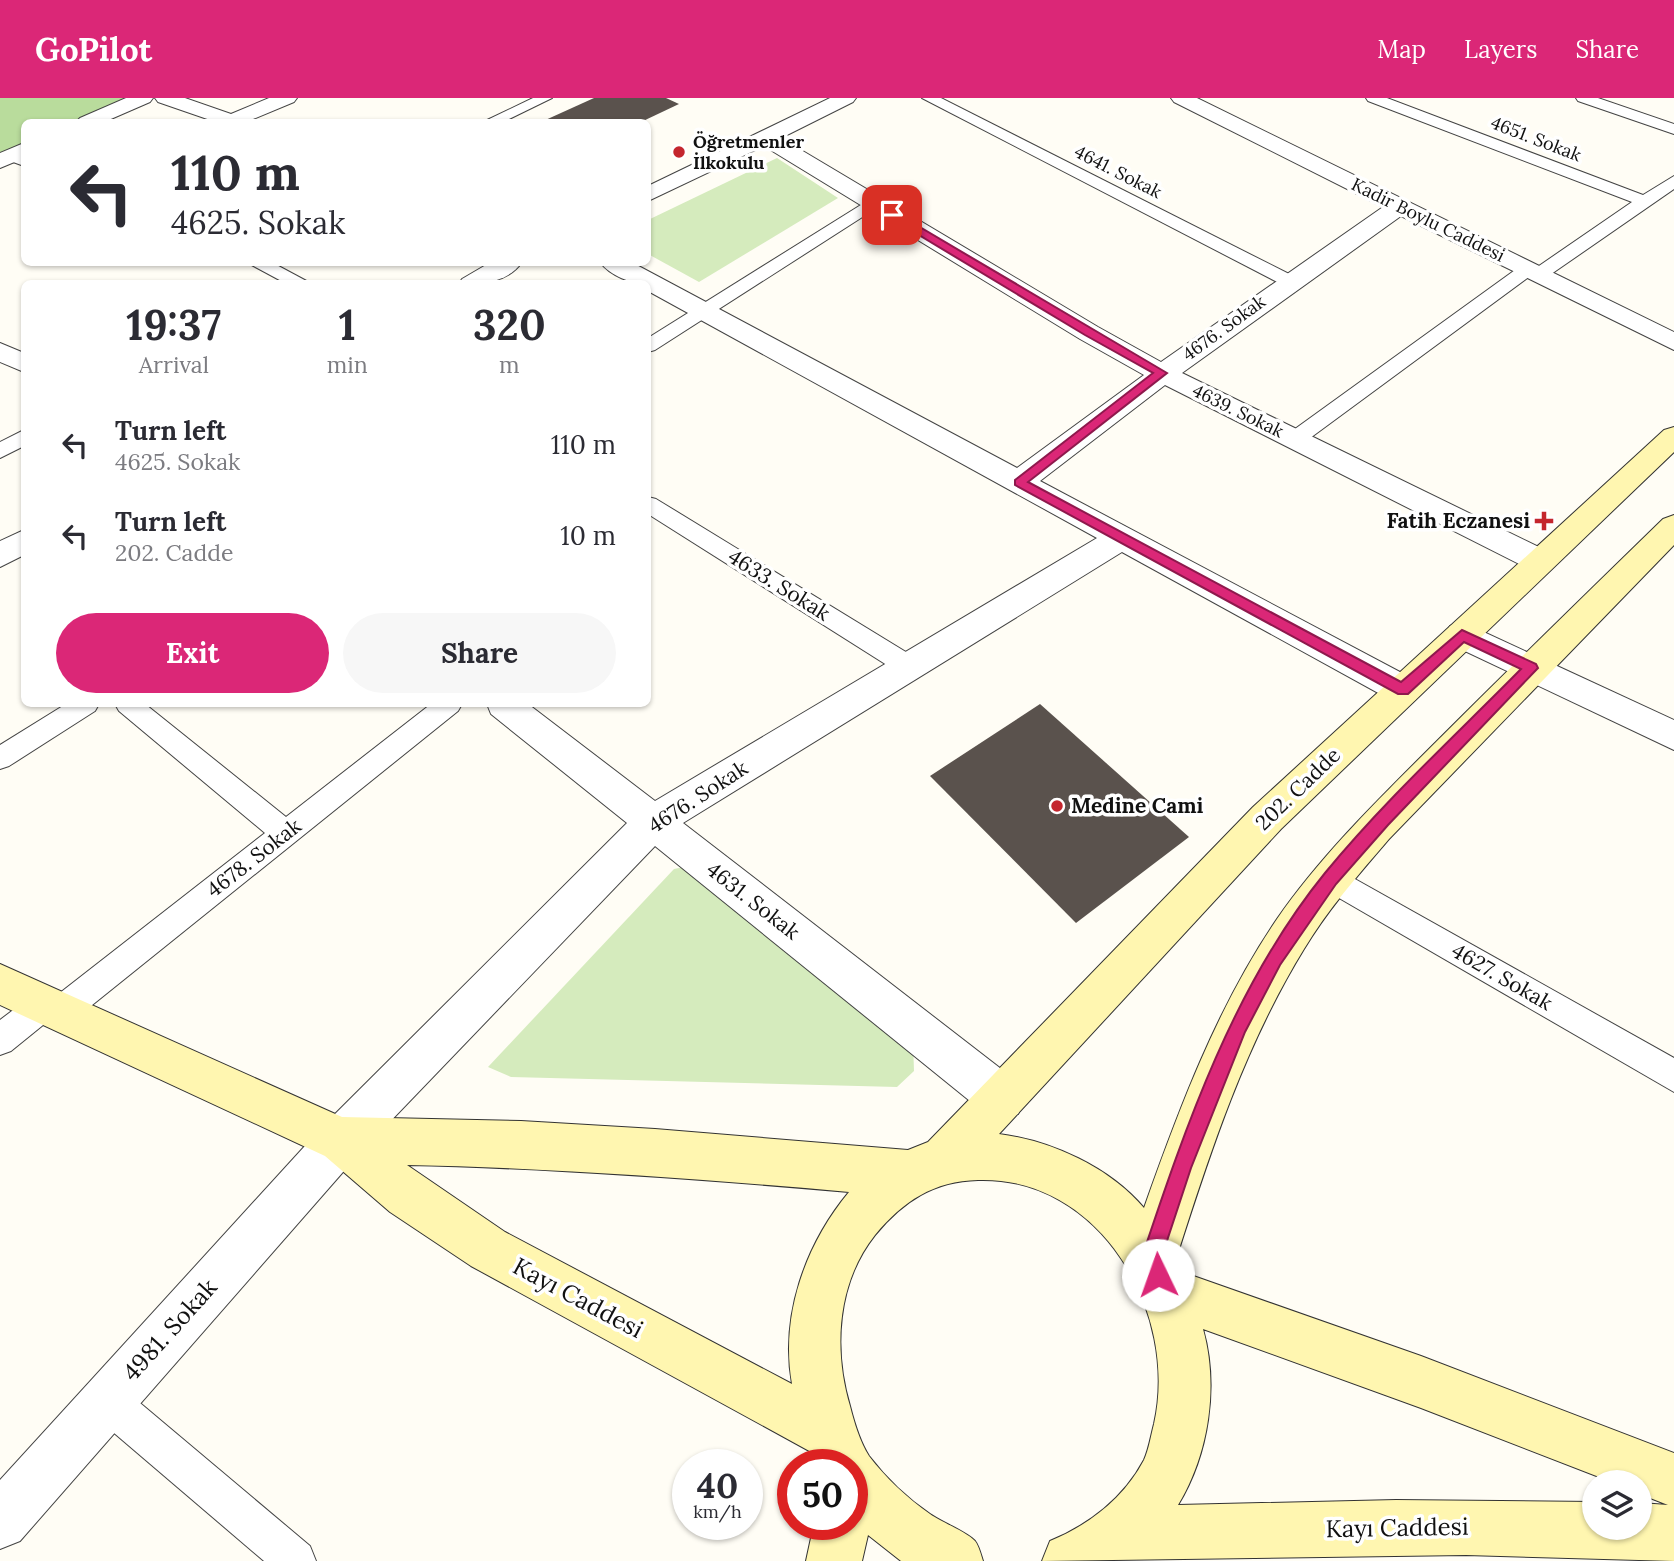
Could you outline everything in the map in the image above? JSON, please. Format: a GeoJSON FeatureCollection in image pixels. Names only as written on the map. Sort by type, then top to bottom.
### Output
{"type":"FeatureCollection","features":[{"type":"Feature","properties":{"kind":"main road","name":"202. Cadde"},"geometry":{"type":"LineString","coordinates":[[840,1449],[819,1388],[814,1343],[820,1301],[832,1261],[852,1225],[878,1196],[925,1168],[1002,1098],[1267,818],[1674,436]]}},
{"type":"Feature","properties":{"kind":"main road"},"geometry":{"type":"LineString","coordinates":[[1158,1275],[1181,1168],[1237,1027],[1274,959],[1330,878],[1382,821],[1674,526]]}},
{"type":"Feature","properties":{"kind":"main road","name":"Kayı Caddesi"},"geometry":{"type":"LineString","coordinates":[[0,984],[341,1140],[407,1195],[488,1249],[828,1449]]}},
{"type":"Feature","properties":{"kind":"main road","name":"Kayı Caddesi"},"geometry":{"type":"LineString","coordinates":[[341,1140],[521,1144],[925,1168]]}},
{"type":"Feature","properties":{"kind":"main road"},"geometry":{"type":"LineString","coordinates":[[925,1168],[978,1155],[1015,1158],[1052,1170],[1086,1188],[1118,1214],[1158,1275],[1179,1331],[1185,1376],[1181,1422],[1170,1465],[1147,1503],[1088,1553]]}},
{"type":"Feature","properties":{"kind":"main road"},"geometry":{"type":"LineString","coordinates":[[1158,1275],[1305,1338],[1520,1418],[1674,1480]]}},
{"type":"Feature","properties":{"kind":"main road"},"geometry":{"type":"LineString","coordinates":[[868,1494],[880,1511],[906,1533],[955,1561]]}},
{"type":"Feature","properties":{"kind":"main road","name":"Kayı Caddesi"},"geometry":{"type":"LineString","coordinates":[[1088,1553],[1395,1527],[1575,1527],[1674,1533]]}},
{"type":"Feature","properties":{"kind":"main road"},"geometry":{"type":"LineString","coordinates":[[834,1561],[839,1540]]}},
{"type":"Feature","properties":{"kind":"street"},"geometry":{"type":"LineString","coordinates":[[94,119],[144,98]]}},
{"type":"Feature","properties":{"kind":"street"},"geometry":{"type":"LineString","coordinates":[[165,98],[225,119]]}},
{"type":"Feature","properties":{"kind":"street"},"geometry":{"type":"LineString","coordinates":[[241,119],[287,98]]}},
{"type":"Feature","properties":{"kind":"street"},"geometry":{"type":"LineString","coordinates":[[651,193],[846,98]]}},
{"type":"Feature","properties":{"kind":"street","name":"Kadir Boylu Caddesi"},"geometry":{"type":"LineString","coordinates":[[1181,98],[1674,342]]}},
{"type":"Feature","properties":{"kind":"street","name":"4639. Sokak"},"geometry":{"type":"LineString","coordinates":[[764,137],[1089,333],[1161,373],[1540,561]]}},
{"type":"Feature","properties":{"kind":"street","name":"4676. Sokak"},"geometry":{"type":"LineString","coordinates":[[1019,482],[1161,373],[1400,206]]}},
{"type":"Feature","properties":{"kind":"street"},"geometry":{"type":"LineString","coordinates":[[478,280],[503,266]]}},
{"type":"Feature","properties":{"kind":"street"},"geometry":{"type":"LineString","coordinates":[[619,266],[645,280]]}},
{"type":"Feature","properties":{"kind":"street"},"geometry":{"type":"LineString","coordinates":[[651,283],[1403,690]]}},
{"type":"Feature","properties":{"kind":"street"},"geometry":{"type":"LineString","coordinates":[[0,351],[21,362]]}},
{"type":"Feature","properties":{"kind":"street","name":"4676. Sokak"},"geometry":{"type":"LineString","coordinates":[[341,1140],[653,822],[1122,538]]}},
{"type":"Feature","properties":{"kind":"street"},"geometry":{"type":"LineString","coordinates":[[0,556],[21,543]]}},
{"type":"Feature","properties":{"kind":"street"},"geometry":{"type":"LineString","coordinates":[[1462,635],[1674,736]]}},
{"type":"Feature","properties":{"kind":"street","name":"4631. Sokak"},"geometry":{"type":"LineString","coordinates":[[508,707],[1002,1098]]}},
{"type":"Feature","properties":{"kind":"street","name":"4981. Sokak"},"geometry":{"type":"LineString","coordinates":[[0,1521],[341,1140]]}},
{"type":"Feature","properties":{"kind":"lane"},"geometry":{"type":"LineString","coordinates":[[498,119],[545,98]]}},
{"type":"Feature","properties":{"kind":"lane","name":"4641. Sokak"},"geometry":{"type":"LineString","coordinates":[[929,98],[1289,281]]}},
{"type":"Feature","properties":{"kind":"lane","name":"4651. Sokak"},"geometry":{"type":"LineString","coordinates":[[1373,98],[1645,201]]}},
{"type":"Feature","properties":{"kind":"lane"},"geometry":{"type":"LineString","coordinates":[[1583,98],[1674,130]]}},
{"type":"Feature","properties":{"kind":"lane"},"geometry":{"type":"LineString","coordinates":[[1295,439],[1533,272],[1674,181]]}},
{"type":"Feature","properties":{"kind":"lane"},"geometry":{"type":"LineString","coordinates":[[651,344],[872,203]]}},
{"type":"Feature","properties":{"kind":"lane"},"geometry":{"type":"LineString","coordinates":[[264,266],[294,280]]}},
{"type":"Feature","properties":{"kind":"lane"},"geometry":{"type":"LineString","coordinates":[[0,451],[21,440]]}},
{"type":"Feature","properties":{"kind":"lane","name":"4633. Sokak"},"geometry":{"type":"LineString","coordinates":[[651,506],[910,667]]}},
{"type":"Feature","properties":{"kind":"lane"},"geometry":{"type":"LineString","coordinates":[[0,758],[81,707]]}},
{"type":"Feature","properties":{"kind":"lane"},"geometry":{"type":"LineString","coordinates":[[132,707],[285,833]]}},
{"type":"Feature","properties":{"kind":"lane","name":"4678. Sokak"},"geometry":{"type":"LineString","coordinates":[[0,1040],[52,1009],[285,833],[445,707]]}},
{"type":"Feature","properties":{"kind":"lane","name":"4627. Sokak"},"geometry":{"type":"LineString","coordinates":[[1330,878],[1674,1076]]}},
{"type":"Feature","properties":{"kind":"lane"},"geometry":{"type":"LineString","coordinates":[[107,1401],[295,1561]]}},
{"type":"Feature","properties":{"kind":"green space"},"geometry":{"type":"Polygon","coordinates":[[[0,98],[129,98],[79,119],[21,119],[21,144],[0,154],[0,98]]]}},
{"type":"Feature","properties":{"kind":"green space"},"geometry":{"type":"Polygon","coordinates":[[[777,158],[838,198],[699,282],[651,256],[651,219],[777,158]]]}},
{"type":"Feature","properties":{"kind":"green space"},"geometry":{"type":"Polygon","coordinates":[[[694,865],[913,1042],[914,1071],[897,1087],[511,1077],[488,1067],[674,869],[694,865]]]}},
{"type":"Feature","properties":{"kind":"building"},"geometry":{"type":"Polygon","coordinates":[[[594,98],[666,98],[679,104],[647,119],[548,119],[594,98]]]}},
{"type":"Feature","properties":{"kind":"building","name":"Medine Cami"},"geometry":{"type":"Polygon","coordinates":[[[1040,704],[1189,837],[1076,923],[930,776],[1040,704]]]}},
{"type":"Feature","properties":{"kind":"place","name":"Öğretmenler İlkokulu"},"geometry":{"type":"Point","coordinates":[679,152]}},
{"type":"Feature","properties":{"kind":"place","name":"Fatih Eczanesi"},"geometry":{"type":"Point","coordinates":[1544,521]}},
{"type":"Feature","properties":{"kind":"place","name":"Medine Cami"},"geometry":{"type":"Point","coordinates":[1057,806]}},
{"type":"Feature","properties":{"kind":"route"},"geometry":{"type":"LineString","coordinates":[[892,215],[1161,373],[1019,482],[1403,690],[1462,635],[1531,668],[1330,878],[1274,959],[1237,1027],[1181,1168],[1151,1260],[1158,1275]]}}]}
